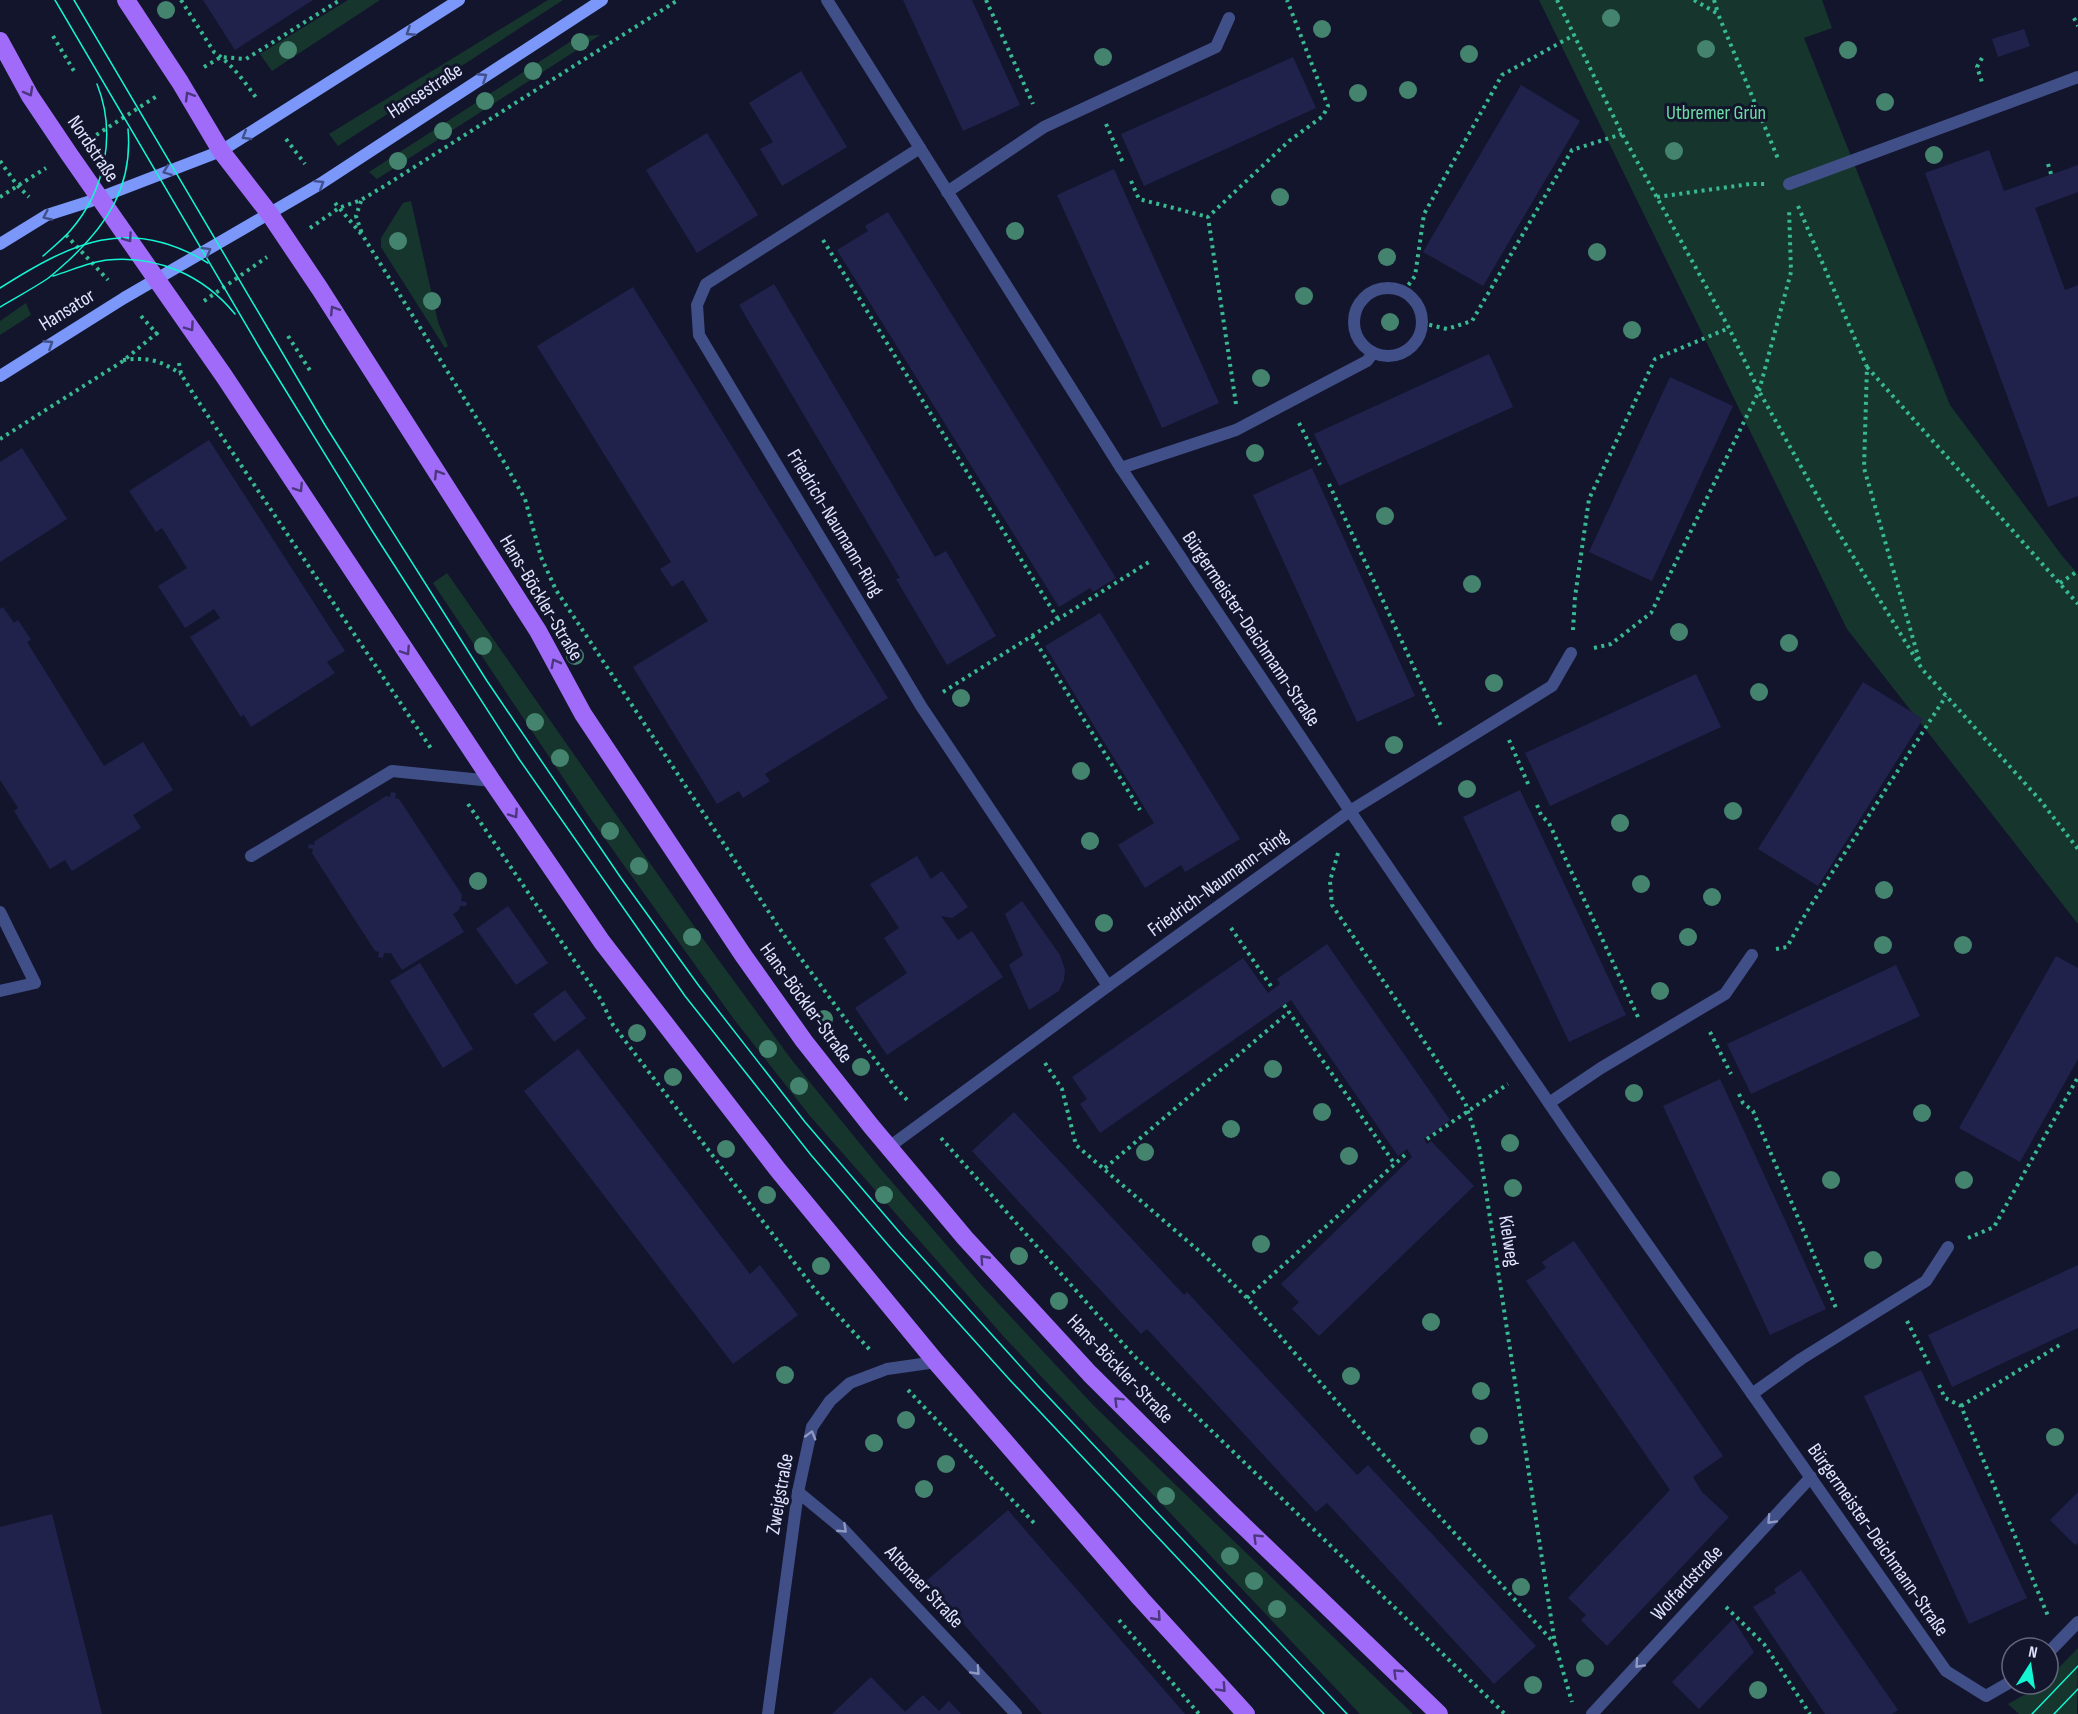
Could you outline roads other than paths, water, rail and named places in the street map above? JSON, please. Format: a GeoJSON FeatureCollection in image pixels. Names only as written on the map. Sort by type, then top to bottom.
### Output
{"type":"FeatureCollection","features":[{"type":"Feature","properties":{"kind":"main road"},"geometry":{"type":"LineString","coordinates":[[126,0],[180,82],[221,151],[269,213]]}},
{"type":"Feature","properties":{"kind":"main road"},"geometry":{"type":"LineString","coordinates":[[0,244],[47,215],[221,151],[459,0]]}},
{"type":"Feature","properties":{"kind":"main road","name":"Hansestraße"},"geometry":{"type":"LineString","coordinates":[[269,213],[320,184],[602,0]]}},
{"type":"Feature","properties":{"kind":"main road","name":"Nordstraße"},"geometry":{"type":"LineString","coordinates":[[0,41],[30,96],[156,279]]}},
{"type":"Feature","properties":{"kind":"main road","name":"Hans-Böckler-Straße"},"geometry":{"type":"LineString","coordinates":[[269,213],[538,631],[590,724],[743,955],[804,1041],[889,1147],[987,1263],[1090,1374],[1439,1714]]}},
{"type":"Feature","properties":{"kind":"main road","name":"Hansator"},"geometry":{"type":"LineString","coordinates":[[0,376],[124,298],[269,213]]}},
{"type":"Feature","properties":{"kind":"main road"},"geometry":{"type":"LineString","coordinates":[[156,279],[602,942],[778,1170],[936,1362],[1141,1599],[1246,1714]]}},
{"type":"Feature","properties":{"kind":"street","name":"Bürgermeister-Deichmann-Straße"},"geometry":{"type":"LineString","coordinates":[[827,0],[1121,468],[1350,812],[1549,1103],[1946,1671],[1986,1696],[2000,1688]]}},
{"type":"Feature","properties":{"kind":"street"},"geometry":{"type":"LineString","coordinates":[[947,192],[1044,127],[1216,47],[1229,18]]}},
{"type":"Feature","properties":{"kind":"street"},"geometry":{"type":"LineString","coordinates":[[1789,184],[2078,77]]}},
{"type":"Feature","properties":{"kind":"street","name":"Friedrich-Naumann-Ring"},"geometry":{"type":"LineString","coordinates":[[920,148],[706,284],[697,305],[699,335],[921,706],[1108,986]]}},
{"type":"Feature","properties":{"kind":"street"},"geometry":{"type":"LineString","coordinates":[[1381,288],[1404,291],[1418,305],[1422,324],[1420,335],[1406,351],[1384,356],[1373,353],[1357,336],[1354,324],[1355,312],[1361,301],[1370,293],[1381,288]]}},
{"type":"Feature","properties":{"kind":"street"},"geometry":{"type":"LineString","coordinates":[[1121,468],[1240,427],[1367,361],[1373,353]]}},
{"type":"Feature","properties":{"kind":"street"},"geometry":{"type":"LineString","coordinates":[[1350,812],[1552,686],[1571,653]]}},
{"type":"Feature","properties":{"kind":"street"},"geometry":{"type":"LineString","coordinates":[[250,856],[392,771],[492,781]]}},
{"type":"Feature","properties":{"kind":"street","name":"Friedrich-Naumann-Ring"},"geometry":{"type":"LineString","coordinates":[[889,1147],[1350,812]]}},
{"type":"Feature","properties":{"kind":"street"},"geometry":{"type":"LineString","coordinates":[[0,912],[35,983],[0,991]]}},
{"type":"Feature","properties":{"kind":"street"},"geometry":{"type":"LineString","coordinates":[[1549,1103],[1601,1068],[1725,994],[1752,955]]}},
{"type":"Feature","properties":{"kind":"street"},"geometry":{"type":"LineString","coordinates":[[1752,1394],[1926,1281],[1948,1247]]}},
{"type":"Feature","properties":{"kind":"street","name":"Zweigstraße"},"geometry":{"type":"LineString","coordinates":[[768,1714],[798,1492],[812,1427],[830,1401],[850,1383],[887,1369],[936,1362]]}},
{"type":"Feature","properties":{"kind":"street","name":"Wolfardstraße"},"geometry":{"type":"LineString","coordinates":[[1592,1714],[1810,1477]]}},
{"type":"Feature","properties":{"kind":"street","name":"Altonaer Straße"},"geometry":{"type":"LineString","coordinates":[[798,1492],[844,1530],[1016,1714]]}},
{"type":"Feature","properties":{"kind":"street"},"geometry":{"type":"LineString","coordinates":[[2060,1641],[2078,1622]]}},
{"type":"Feature","properties":{"kind":"tram line"},"geometry":{"type":"LineString","coordinates":[[55,0],[262,352],[371,529],[519,759],[685,996],[811,1155],[889,1246],[1009,1379],[1324,1714]]}},
{"type":"Feature","properties":{"kind":"tram line"},"geometry":{"type":"LineString","coordinates":[[74,0],[325,425],[487,681],[621,878],[699,986],[805,1122],[901,1234],[1039,1387],[1347,1714]]}},
{"type":"Feature","properties":{"kind":"tram line"},"geometry":{"type":"LineString","coordinates":[[43,256],[67,234],[82,215],[99,180],[104,161],[106,122],[97,84]]}},
{"type":"Feature","properties":{"kind":"tram line"},"geometry":{"type":"LineString","coordinates":[[0,307],[52,275],[82,247],[106,218],[122,186],[126,168],[128,129]]}},
{"type":"Feature","properties":{"kind":"tram line"},"geometry":{"type":"LineString","coordinates":[[0,288],[51,258],[76,247],[101,240],[126,238],[152,240],[179,248],[208,263]]}},
{"type":"Feature","properties":{"kind":"tram line"},"geometry":{"type":"LineString","coordinates":[[53,276],[100,261],[126,259],[144,261],[178,270],[194,278],[209,288],[235,314]]}},
{"type":"Feature","properties":{"kind":"tram line"},"geometry":{"type":"LineString","coordinates":[[2032,1714],[2078,1666]]}},
{"type":"Feature","properties":{"kind":"tram line"},"geometry":{"type":"LineString","coordinates":[[2054,1714],[2078,1689]]}},
{"type":"Feature","properties":{"kind":"park label","name":"Utbremer Grün"},"geometry":{"type":"Point","coordinates":[1716,113]}}]}
